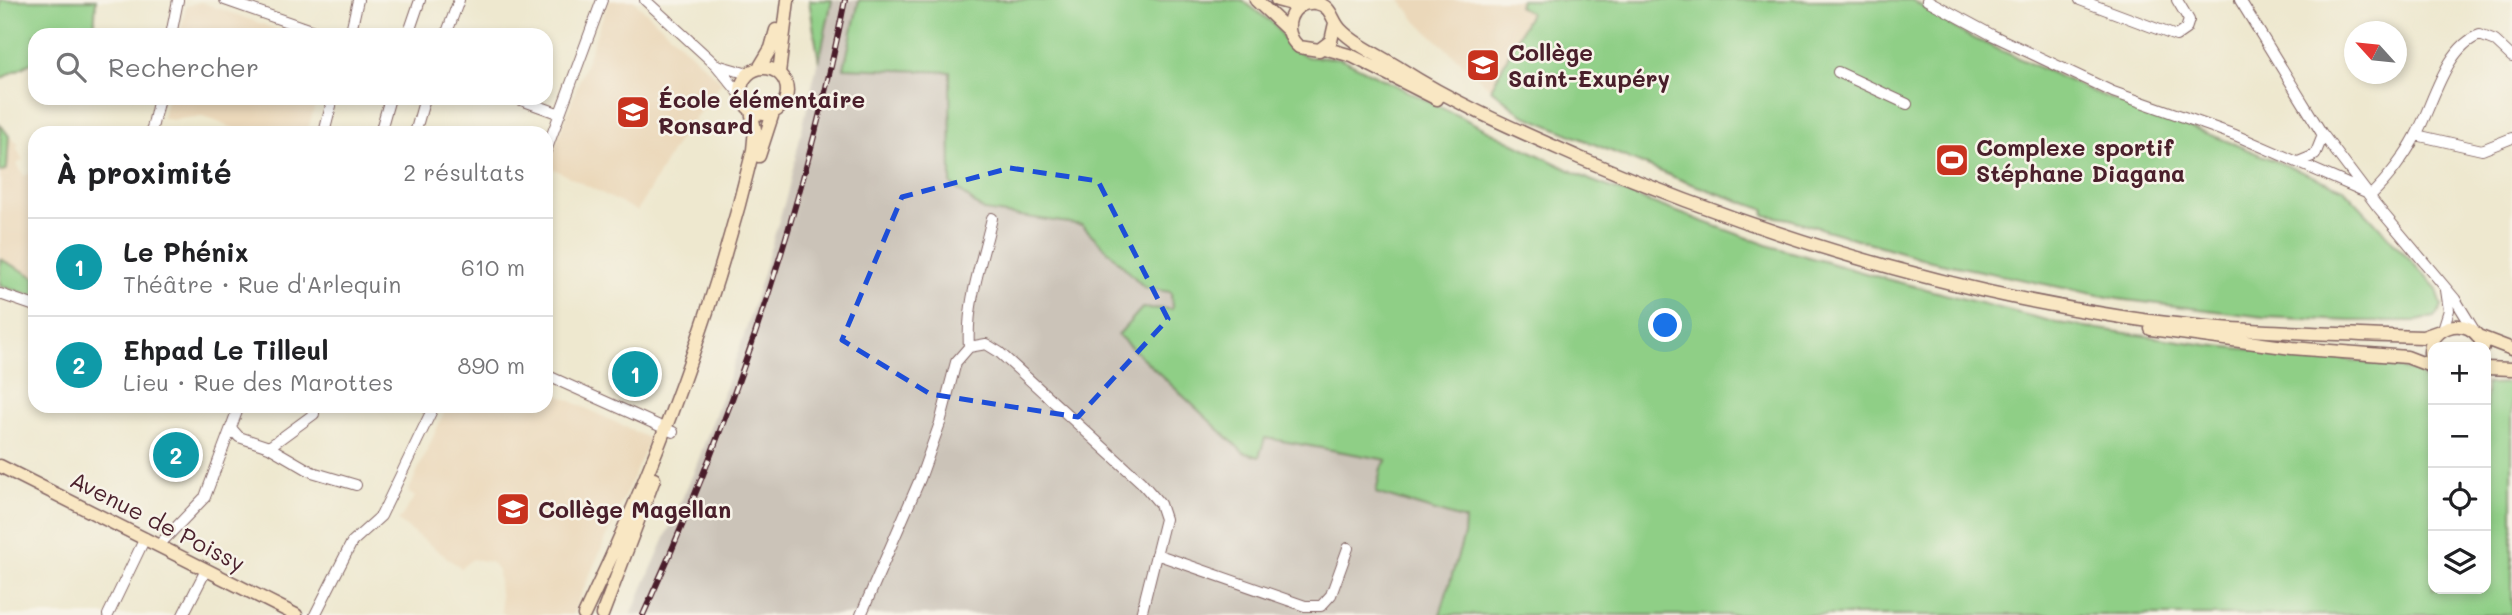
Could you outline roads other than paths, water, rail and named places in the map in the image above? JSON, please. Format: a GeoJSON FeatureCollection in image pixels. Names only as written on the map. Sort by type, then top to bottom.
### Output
{"type":"FeatureCollection","features":[{"type":"Feature","properties":{"kind":"main road"},"geometry":{"type":"LineString","coordinates":[[584,615],[669,430],[705,319],[755,141],[751,111],[740,94],[742,83],[754,71],[773,43],[781,0]]}},
{"type":"Feature","properties":{"kind":"main road"},"geometry":{"type":"LineString","coordinates":[[751,111],[759,114],[773,113],[783,105],[787,95],[785,82],[779,73],[780,45],[788,0]]}},
{"type":"Feature","properties":{"kind":"main road"},"geometry":{"type":"LineString","coordinates":[[1256,0],[1288,30],[1299,47],[1309,51],[1324,48],[1352,56],[1500,130],[1626,185],[1730,224],[1875,269],[1979,296],[2119,324],[2292,348],[2407,357],[2428,364]]}},
{"type":"Feature","properties":{"kind":"main road"},"geometry":{"type":"LineString","coordinates":[[1277,0],[1319,4],[1332,11],[1349,36],[1432,87],[1550,144],[1699,205],[1877,262],[2025,299],[2161,323],[2226,329],[2423,337],[2457,325],[2479,338],[2512,349]]}},
{"type":"Feature","properties":{"kind":"main road"},"geometry":{"type":"LineString","coordinates":[[1288,30],[1290,16],[1307,3]]}},
{"type":"Feature","properties":{"kind":"main road"},"geometry":{"type":"LineString","coordinates":[[1324,48],[1333,37],[1332,11]]}},
{"type":"Feature","properties":{"kind":"main road"},"geometry":{"type":"LineString","coordinates":[[754,71],[779,73]]}},
{"type":"Feature","properties":{"kind":"main road"},"geometry":{"type":"LineString","coordinates":[[602,615],[719,299],[773,113]]}},
{"type":"Feature","properties":{"kind":"main road"},"geometry":{"type":"LineString","coordinates":[[2435,342],[2442,330]]}},
{"type":"Feature","properties":{"kind":"main road"},"geometry":{"type":"LineString","coordinates":[[2491,368],[2512,369]]}},
{"type":"Feature","properties":{"kind":"main road","name":"Avenue de Poissy"},"geometry":{"type":"LineString","coordinates":[[0,466],[159,545],[287,613]]}},
{"type":"Feature","properties":{"kind":"street"},"geometry":{"type":"LineString","coordinates":[[172,28],[178,0]]}},
{"type":"Feature","properties":{"kind":"street"},"geometry":{"type":"LineString","coordinates":[[225,0],[305,28]]}},
{"type":"Feature","properties":{"kind":"street"},"geometry":{"type":"LineString","coordinates":[[352,28],[358,0]]}},
{"type":"Feature","properties":{"kind":"street"},"geometry":{"type":"LineString","coordinates":[[410,28],[420,0]]}},
{"type":"Feature","properties":{"kind":"street"},"geometry":{"type":"LineString","coordinates":[[449,28],[459,0]]}},
{"type":"Feature","properties":{"kind":"street"},"geometry":{"type":"LineString","coordinates":[[553,132],[602,0]]}},
{"type":"Feature","properties":{"kind":"street"},"geometry":{"type":"LineString","coordinates":[[645,0],[716,65],[740,94]]}},
{"type":"Feature","properties":{"kind":"street"},"geometry":{"type":"LineString","coordinates":[[1927,0],[1982,30],[2113,92],[2235,135],[2368,194]]}},
{"type":"Feature","properties":{"kind":"street"},"geometry":{"type":"LineString","coordinates":[[2080,0],[2176,36],[2183,33],[2189,20],[2177,0]]}},
{"type":"Feature","properties":{"kind":"street"},"geometry":{"type":"LineString","coordinates":[[2241,0],[2323,135],[2458,304],[2479,338]]}},
{"type":"Feature","properties":{"kind":"street"},"geometry":{"type":"LineString","coordinates":[[2368,194],[2416,135],[2442,76],[2465,42],[2480,35],[2487,37],[2512,57]]}},
{"type":"Feature","properties":{"kind":"street"},"geometry":{"type":"LineString","coordinates":[[716,65],[754,71]]}},
{"type":"Feature","properties":{"kind":"street"},"geometry":{"type":"LineString","coordinates":[[1838,72],[1907,104]]}},
{"type":"Feature","properties":{"kind":"street"},"geometry":{"type":"LineString","coordinates":[[153,126],[157,105]]}},
{"type":"Feature","properties":{"kind":"street"},"geometry":{"type":"LineString","coordinates":[[326,126],[331,105]]}},
{"type":"Feature","properties":{"kind":"street"},"geometry":{"type":"LineString","coordinates":[[382,126],[388,105]]}},
{"type":"Feature","properties":{"kind":"street"},"geometry":{"type":"LineString","coordinates":[[417,126],[423,105]]}},
{"type":"Feature","properties":{"kind":"street"},"geometry":{"type":"LineString","coordinates":[[535,105],[560,114]]}},
{"type":"Feature","properties":{"kind":"street"},"geometry":{"type":"LineString","coordinates":[[2298,162],[2315,155],[2322,145],[2323,135]]}},
{"type":"Feature","properties":{"kind":"street"},"geometry":{"type":"LineString","coordinates":[[2416,135],[2482,150],[2512,138]]}},
{"type":"Feature","properties":{"kind":"street"},"geometry":{"type":"LineString","coordinates":[[970,347],[968,325],[992,218]]}},
{"type":"Feature","properties":{"kind":"street"},"geometry":{"type":"LineString","coordinates":[[2442,330],[2449,310],[2446,290]]}},
{"type":"Feature","properties":{"kind":"street"},"geometry":{"type":"LineString","coordinates":[[0,295],[28,304]]}},
{"type":"Feature","properties":{"kind":"street"},"geometry":{"type":"LineString","coordinates":[[861,615],[920,479],[940,423],[956,362],[970,347],[986,344],[999,352],[1152,493],[1160,504],[1165,519],[1142,615]]}},
{"type":"Feature","properties":{"kind":"street"},"geometry":{"type":"LineString","coordinates":[[553,378],[669,430]]}},
{"type":"Feature","properties":{"kind":"street"},"geometry":{"type":"LineString","coordinates":[[159,545],[205,497],[236,413]]}},
{"type":"Feature","properties":{"kind":"street"},"geometry":{"type":"LineString","coordinates":[[269,447],[314,413]]}},
{"type":"Feature","properties":{"kind":"street"},"geometry":{"type":"LineString","coordinates":[[315,615],[352,542],[381,516],[430,413]]}},
{"type":"Feature","properties":{"kind":"street"},"geometry":{"type":"LineString","coordinates":[[231,428],[239,437],[269,447],[312,472],[356,485]]}},
{"type":"Feature","properties":{"kind":"street"},"geometry":{"type":"LineString","coordinates":[[108,615],[145,538]]}},
{"type":"Feature","properties":{"kind":"street"},"geometry":{"type":"LineString","coordinates":[[1156,554],[1305,606],[1321,606],[1331,595],[1348,548]]}},
{"type":"Feature","properties":{"kind":"street"},"geometry":{"type":"LineString","coordinates":[[183,615],[206,570]]}},
{"type":"Feature","properties":{"kind":"railway"},"geometry":{"type":"LineString","coordinates":[[643,615],[707,466],[762,314],[808,158],[845,0]]}},
{"type":"Feature","properties":{"kind":"place","name":"Collège Saint-Exupéry"},"geometry":{"type":"Point","coordinates":[1483,65]}},
{"type":"Feature","properties":{"kind":"place","name":"École élémentaire Ronsard"},"geometry":{"type":"Point","coordinates":[633,112]}},
{"type":"Feature","properties":{"kind":"place","name":"Complexe sportif Stéphane Diagana"},"geometry":{"type":"Point","coordinates":[1952,160]}},
{"type":"Feature","properties":{"kind":"place","name":"Le Phénix"},"geometry":{"type":"Point","coordinates":[635,374]}},
{"type":"Feature","properties":{"kind":"place","name":"Ehpad Le Tilleul"},"geometry":{"type":"Point","coordinates":[176,455]}},
{"type":"Feature","properties":{"kind":"place","name":"Collège Magellan"},"geometry":{"type":"Point","coordinates":[513,509]}}]}
